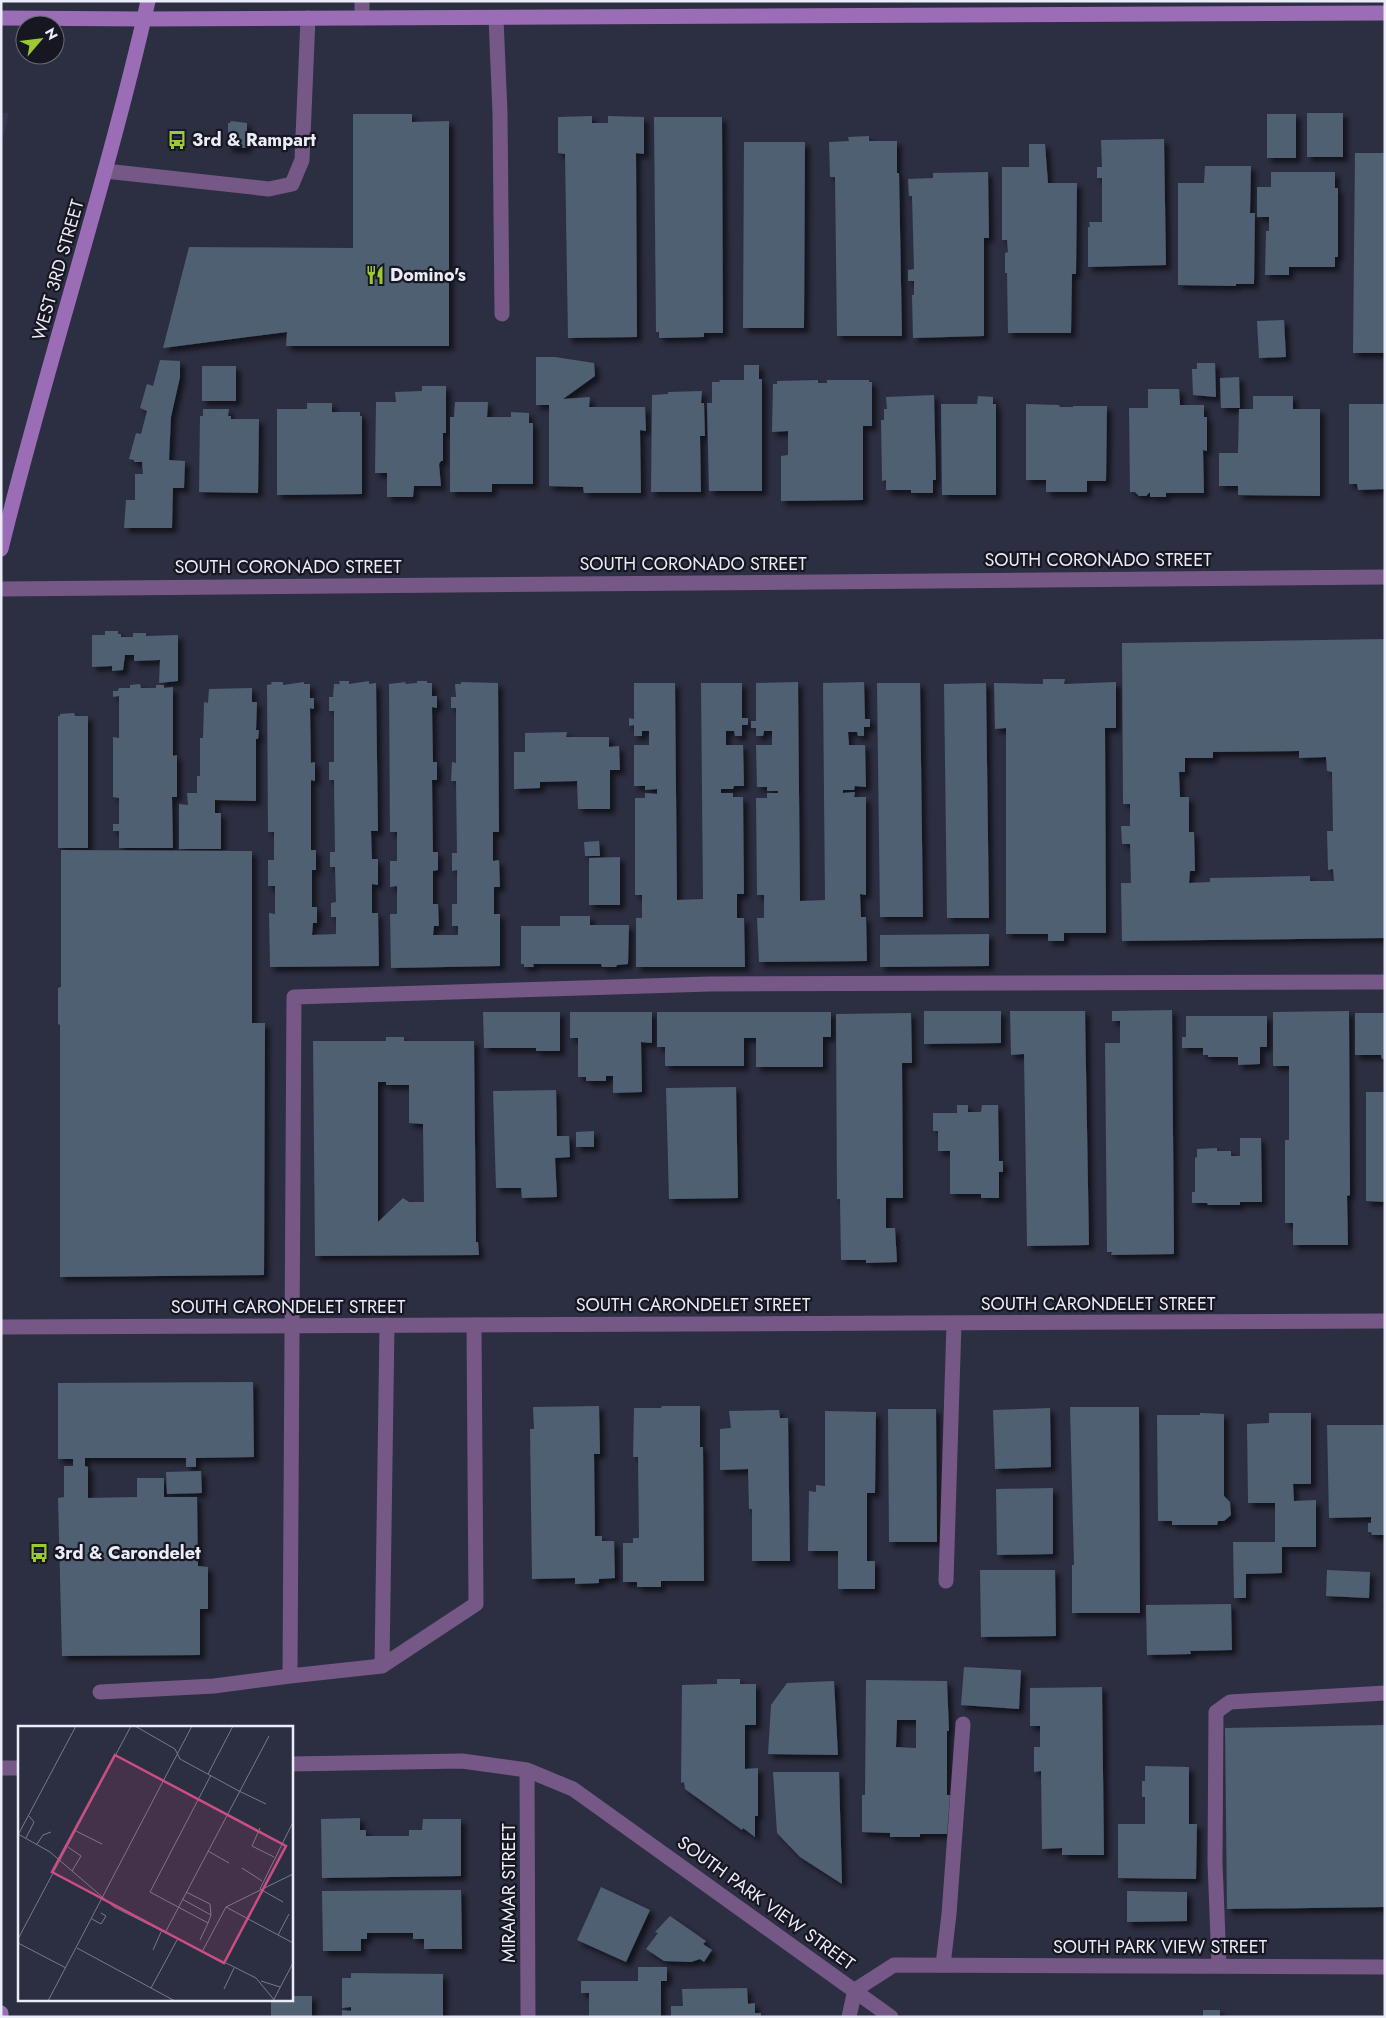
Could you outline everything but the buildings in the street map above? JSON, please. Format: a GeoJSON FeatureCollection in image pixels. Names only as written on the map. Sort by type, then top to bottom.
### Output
{"type":"FeatureCollection","features":[{"type":"Feature","properties":{"kind":"street","name":"WEST 3RD STREET"},"geometry":{"type":"LineString","coordinates":[[1,549],[126,97],[148,1]]}},
{"type":"Feature","properties":{"kind":"street"},"geometry":{"type":"LineString","coordinates":[[362,1],[362,18]]}},
{"type":"Feature","properties":{"kind":"street"},"geometry":{"type":"LineString","coordinates":[[1,18],[144,20],[1385,13]]}},
{"type":"Feature","properties":{"kind":"street"},"geometry":{"type":"LineString","coordinates":[[105,171],[269,189],[292,184],[302,160],[308,18]]}},
{"type":"Feature","properties":{"kind":"street"},"geometry":{"type":"LineString","coordinates":[[496,18],[500,113],[502,314]]}},
{"type":"Feature","properties":{"kind":"street","name":"SOUTH CORONADO STREET"},"geometry":{"type":"LineString","coordinates":[[1,588],[1385,577]]}},
{"type":"Feature","properties":{"kind":"street"},"geometry":{"type":"LineString","coordinates":[[290,1676],[294,996],[710,984],[1385,982]]}},
{"type":"Feature","properties":{"kind":"street","name":"SOUTH CARONDELET STREET"},"geometry":{"type":"LineString","coordinates":[[1,1327],[1385,1322]]}},
{"type":"Feature","properties":{"kind":"street"},"geometry":{"type":"LineString","coordinates":[[946,1581],[954,1323]]}},
{"type":"Feature","properties":{"kind":"street"},"geometry":{"type":"LineString","coordinates":[[100,1692],[214,1686],[382,1666],[476,1604],[474,1325]]}},
{"type":"Feature","properties":{"kind":"street"},"geometry":{"type":"LineString","coordinates":[[382,1666],[387,1326]]}},
{"type":"Feature","properties":{"kind":"street"},"geometry":{"type":"LineString","coordinates":[[1219,1965],[1215,1862],[1216,1712],[1230,1702],[1385,1693]]}},
{"type":"Feature","properties":{"kind":"street"},"geometry":{"type":"LineString","coordinates":[[943,1965],[949,1914],[963,1724]]}},
{"type":"Feature","properties":{"kind":"street","name":"SOUTH PARK VIEW STREET"},"geometry":{"type":"LineString","coordinates":[[292,1764],[462,1761],[528,1770],[573,1788],[855,1990],[894,1965],[1385,1967]]}},
{"type":"Feature","properties":{"kind":"street"},"geometry":{"type":"LineString","coordinates":[[1,1768],[18,1768]]}},
{"type":"Feature","properties":{"kind":"street","name":"MIRAMAR STREET"},"geometry":{"type":"LineString","coordinates":[[528,1770],[528,2017]]}},
{"type":"Feature","properties":{"kind":"street"},"geometry":{"type":"LineString","coordinates":[[849,2017],[855,1990],[891,2017]]}},
{"type":"Feature","properties":{"kind":"shaded area"},"geometry":{"type":"Polygon","coordinates":[[[1,113],[9,113],[1,145],[1,113]]]}},
{"type":"Feature","properties":{"kind":"place","name":"3rd & Rampart"},"geometry":{"type":"Point","coordinates":[177,140]}},
{"type":"Feature","properties":{"kind":"place","name":"Domino's"},"geometry":{"type":"Point","coordinates":[375,275]}},
{"type":"Feature","properties":{"kind":"place","name":"3rd & Carondelet"},"geometry":{"type":"Point","coordinates":[39,1553]}}]}
